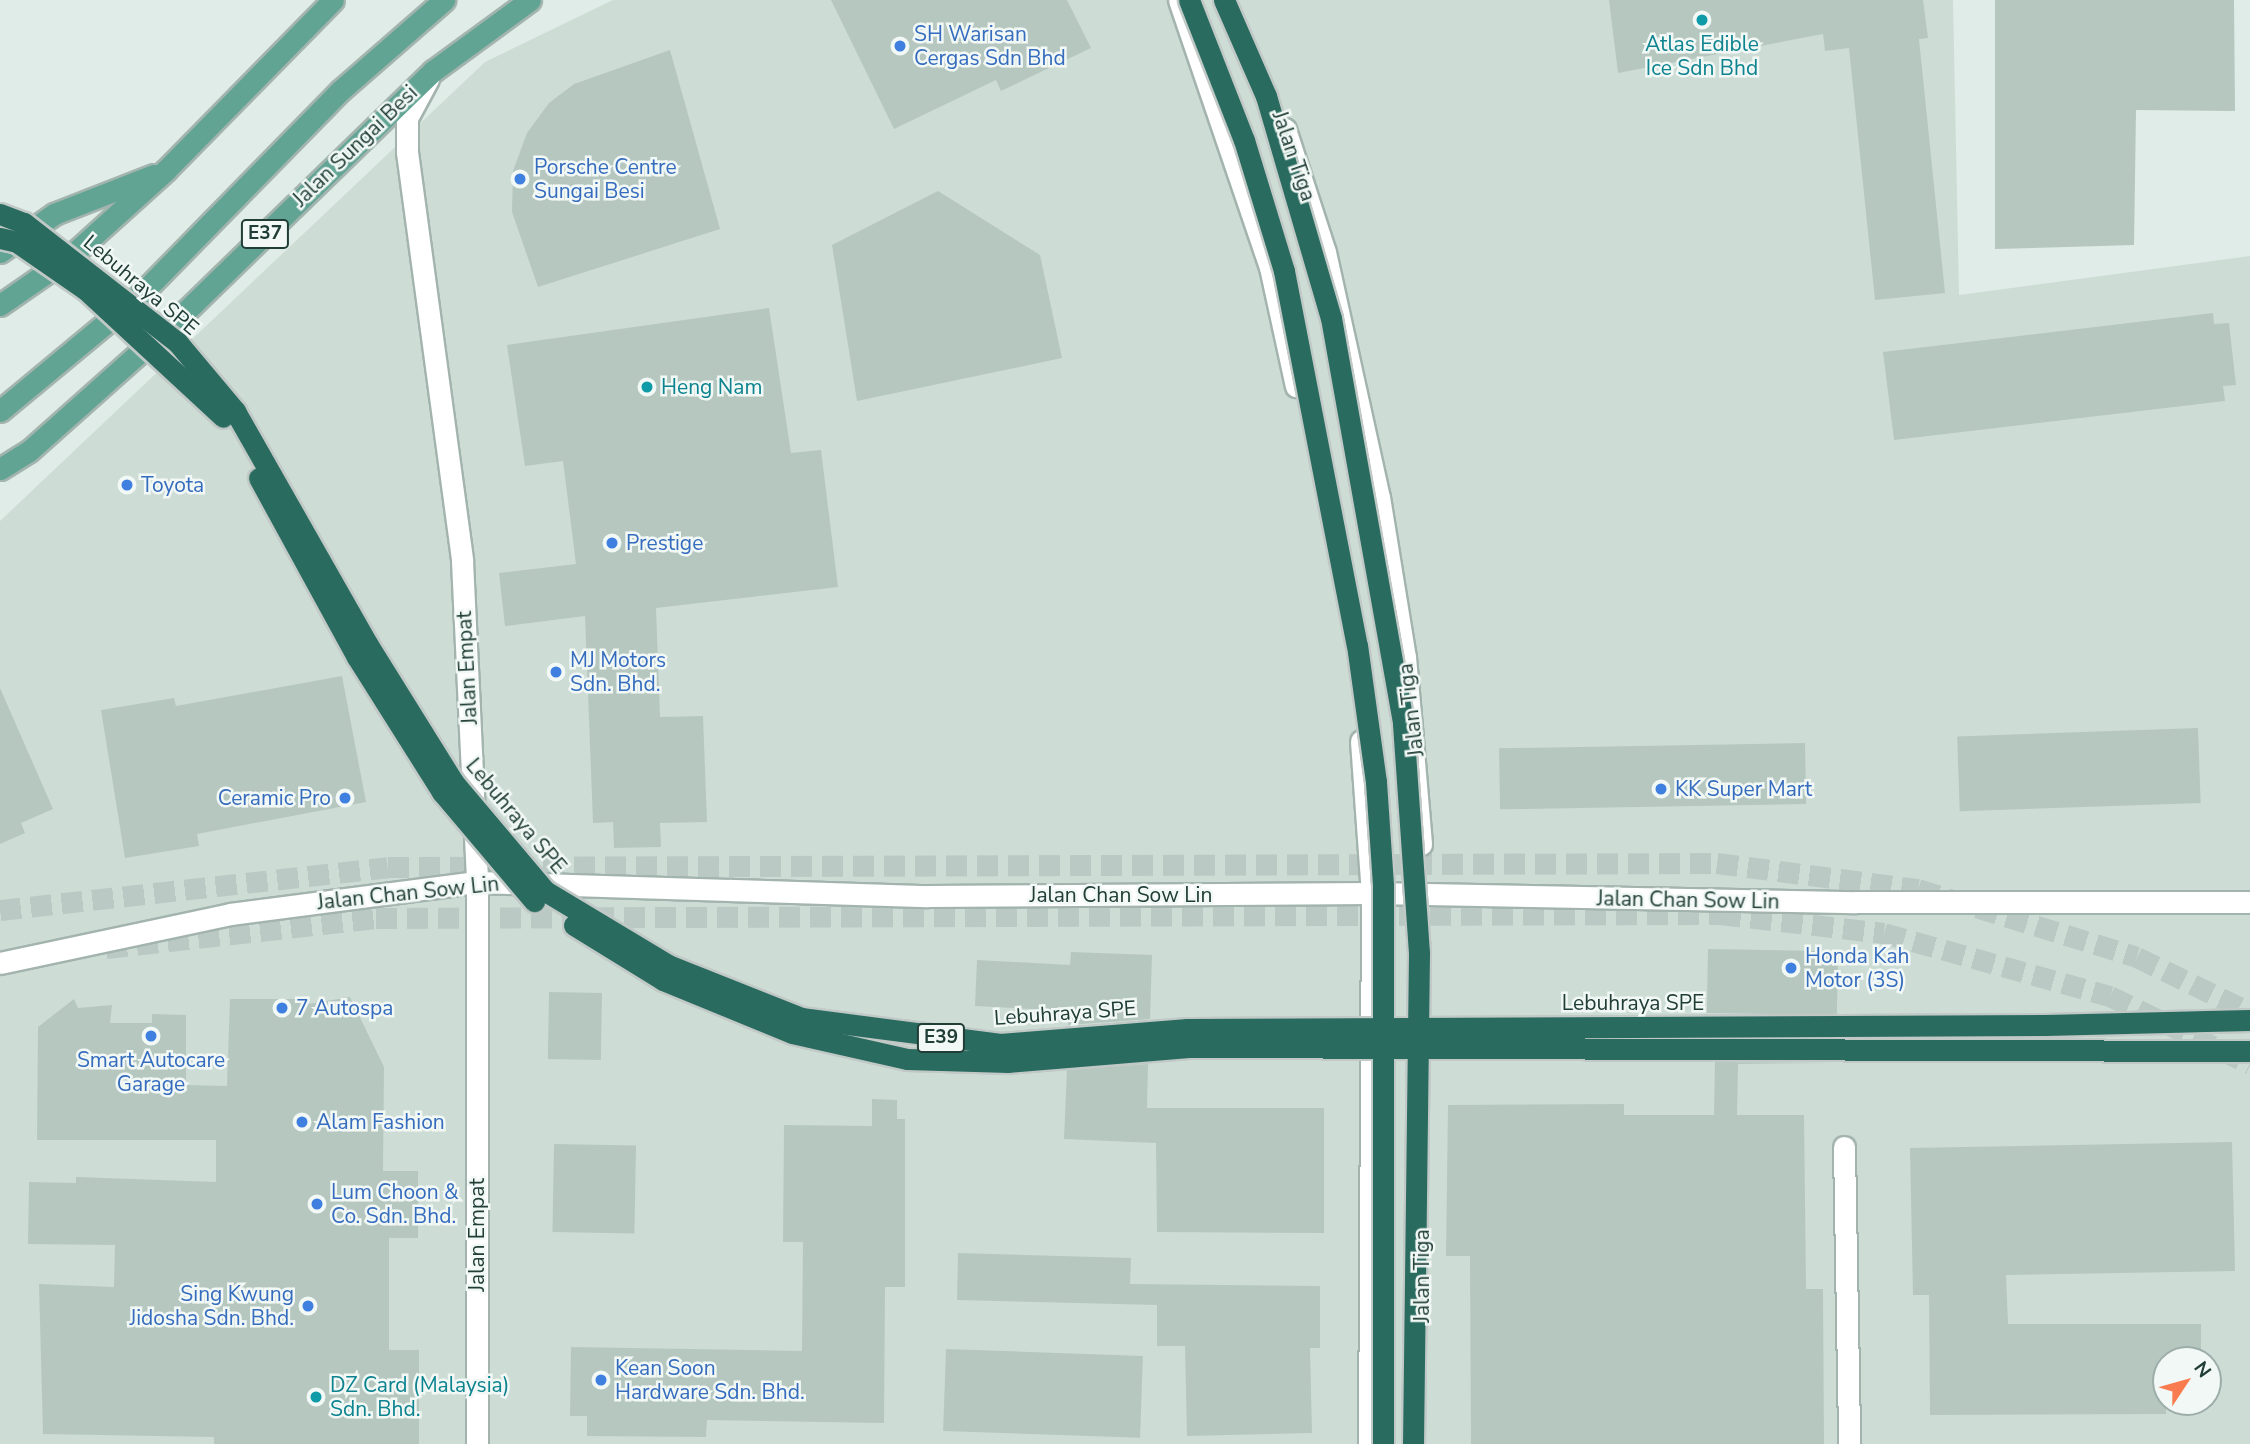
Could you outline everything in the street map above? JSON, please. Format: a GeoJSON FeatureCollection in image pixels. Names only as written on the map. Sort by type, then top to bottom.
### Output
{"type":"FeatureCollection","features":[{"type":"Feature","properties":{"kind":"highway"},"geometry":{"type":"LineString","coordinates":[[1189,0],[1244,140],[1284,271],[1357,645],[1376,782],[1383,899],[1383,1444]]}},
{"type":"Feature","properties":{"kind":"highway"},"geometry":{"type":"LineString","coordinates":[[1224,0],[1270,108],[1331,318],[1403,724],[1419,953],[1413,1444]]}},
{"type":"Feature","properties":{"kind":"highway","name":"Lebuhraya SPE"},"geometry":{"type":"LineString","coordinates":[[0,214],[24,223],[178,343],[235,411],[368,645],[454,782],[545,891],[668,965],[801,1018],[1000,1044],[1186,1029],[2045,1026],[2250,1020]]}},
{"type":"Feature","properties":{"kind":"highway","name":"Lebuhraya SPE"},"geometry":{"type":"LineString","coordinates":[[0,237],[17,242],[85,289],[222,415],[357,657],[442,792],[534,901],[663,980],[792,1033],[906,1059],[1008,1062],[1190,1047],[2250,1051]]}},
{"type":"Feature","properties":{"kind":"main road"},"geometry":{"type":"LineString","coordinates":[[0,305],[72,256],[166,170],[333,0]]}},
{"type":"Feature","properties":{"kind":"main road"},"geometry":{"type":"LineString","coordinates":[[0,411],[142,293],[341,90],[443,0]]}},
{"type":"Feature","properties":{"kind":"main road","name":"Jalan Sungai Besi"},"geometry":{"type":"LineString","coordinates":[[0,469],[29,451],[185,312],[433,71],[530,0]]}},
{"type":"Feature","properties":{"kind":"main road"},"geometry":{"type":"LineString","coordinates":[[0,252],[54,214],[166,170]]}},
{"type":"Feature","properties":{"kind":"street"},"geometry":{"type":"LineString","coordinates":[[1179,0],[1270,267],[1311,453],[1358,707],[1372,893],[1369,1444]]}},
{"type":"Feature","properties":{"kind":"street","name":"Jalan Tiga"},"geometry":{"type":"LineString","coordinates":[[1233,0],[1304,182],[1341,318],[1379,497],[1405,657],[1417,765],[1425,896],[1421,1444]]}},
{"type":"Feature","properties":{"kind":"street","name":"Jalan Empat"},"geometry":{"type":"LineString","coordinates":[[433,71],[407,118],[407,152],[462,561],[477,882],[477,1444]]}},
{"type":"Feature","properties":{"kind":"street","name":"Jalan Chan Sow Lin"},"geometry":{"type":"LineString","coordinates":[[0,963],[230,914],[477,882],[887,895],[1372,893],[1425,896],[2250,902]]}},
{"type":"Feature","properties":{"kind":"street"},"geometry":{"type":"LineString","coordinates":[[1844,1147],[1849,1444]]}},
{"type":"Feature","properties":{"kind":"shaded area"},"geometry":{"type":"Polygon","coordinates":[[[613,0],[1953,0],[1959,295],[2250,256],[2250,1444],[0,1444],[0,521],[485,62],[613,0]]]}},
{"type":"Feature","properties":{"kind":"building"},"geometry":{"type":"Polygon","coordinates":[[[831,0],[1067,0],[1091,48],[1001,91],[996,80],[894,129],[831,0]]]}},
{"type":"Feature","properties":{"kind":"building"},"geometry":{"type":"Polygon","coordinates":[[[1609,0],[1923,0],[1928,38],[1919,39],[1945,293],[1875,300],[1849,48],[1825,51],[1823,34],[1618,73],[1609,0]]]}},
{"type":"Feature","properties":{"kind":"building"},"geometry":{"type":"Polygon","coordinates":[[[1995,0],[2234,0],[2235,111],[2136,110],[2134,245],[1995,249],[1995,0]]]}},
{"type":"Feature","properties":{"kind":"building"},"geometry":{"type":"Polygon","coordinates":[[[670,50],[720,229],[538,287],[512,212],[513,171],[527,133],[549,103],[574,84],[670,50]]]}},
{"type":"Feature","properties":{"kind":"building"},"geometry":{"type":"Polygon","coordinates":[[[938,191],[1040,255],[1062,358],[857,401],[832,245],[938,191]]]}},
{"type":"Feature","properties":{"kind":"building"},"geometry":{"type":"Polygon","coordinates":[[[769,308],[791,453],[821,450],[838,587],[656,608],[660,717],[703,716],[707,822],[660,823],[661,847],[614,848],[613,822],[593,823],[585,616],[505,626],[499,573],[576,564],[563,461],[525,466],[507,345],[769,308]]]}},
{"type":"Feature","properties":{"kind":"building"},"geometry":{"type":"Polygon","coordinates":[[[2213,313],[2214,324],[2229,323],[2236,385],[2223,386],[2225,401],[1894,440],[1883,352],[2213,313]]]}},
{"type":"Feature","properties":{"kind":"building"},"geometry":{"type":"Polygon","coordinates":[[[342,676],[366,802],[197,834],[199,846],[125,858],[101,710],[174,698],[176,706],[342,676]]]}},
{"type":"Feature","properties":{"kind":"building"},"geometry":{"type":"Polygon","coordinates":[[[0,688],[53,809],[21,823],[25,833],[0,844],[0,688]]]}},
{"type":"Feature","properties":{"kind":"building"},"geometry":{"type":"Polygon","coordinates":[[[2198,728],[2201,803],[1960,811],[1957,736],[2198,728]]]}},
{"type":"Feature","properties":{"kind":"building"},"geometry":{"type":"Polygon","coordinates":[[[1805,743],[1806,804],[1500,809],[1499,748],[1805,743]]]}},
{"type":"Feature","properties":{"kind":"building"},"geometry":{"type":"Polygon","coordinates":[[[1708,949],[1838,951],[1837,1015],[1707,1013],[1708,949]]]}},
{"type":"Feature","properties":{"kind":"building"},"geometry":{"type":"Polygon","coordinates":[[[1071,952],[1152,955],[1150,1019],[1068,1025],[1069,1011],[975,1006],[977,960],[1070,965],[1071,952]]]}},
{"type":"Feature","properties":{"kind":"building"},"geometry":{"type":"Polygon","coordinates":[[[549,992],[602,993],[601,1060],[548,1059],[549,992]]]}},
{"type":"Feature","properties":{"kind":"building"},"geometry":{"type":"Polygon","coordinates":[[[350,997],[384,1067],[383,1171],[418,1171],[418,1238],[389,1238],[389,1350],[419,1350],[419,1444],[214,1444],[214,1437],[43,1434],[39,1284],[114,1287],[115,1245],[28,1244],[29,1182],[76,1183],[76,1177],[216,1182],[216,1140],[37,1140],[38,1027],[74,999],[78,1008],[112,1005],[110,1023],[152,1023],[152,1014],[186,1015],[186,1085],[227,1086],[230,999],[309,999],[309,1004],[350,997]]]}},
{"type":"Feature","properties":{"kind":"building"},"geometry":{"type":"Polygon","coordinates":[[[1715,1062],[1837,1063],[1738,1064],[1737,1115],[1804,1115],[1806,1289],[1823,1289],[1824,1444],[1471,1444],[1470,1256],[1446,1256],[1448,1105],[1624,1104],[1624,1115],[1714,1115],[1715,1062]]]}},
{"type":"Feature","properties":{"kind":"building"},"geometry":{"type":"Polygon","coordinates":[[[1148,1064],[1147,1108],[1324,1108],[1324,1233],[1157,1232],[1156,1143],[1064,1139],[1067,1070],[1148,1064]]]}},
{"type":"Feature","properties":{"kind":"building"},"geometry":{"type":"Polygon","coordinates":[[[872,1099],[897,1100],[897,1119],[905,1119],[905,1287],[885,1287],[884,1423],[707,1420],[706,1437],[587,1436],[587,1416],[570,1416],[571,1347],[802,1351],[803,1242],[783,1242],[784,1125],[872,1126],[872,1099]]]}},
{"type":"Feature","properties":{"kind":"building"},"geometry":{"type":"Polygon","coordinates":[[[2232,1142],[2235,1271],[2006,1275],[2008,1324],[2201,1324],[2201,1346],[2152,1346],[2152,1414],[1930,1415],[1929,1295],[1913,1295],[1910,1148],[2232,1142]]]}},
{"type":"Feature","properties":{"kind":"building"},"geometry":{"type":"Polygon","coordinates":[[[554,1144],[636,1145],[634,1233],[552,1232],[554,1144]]]}},
{"type":"Feature","properties":{"kind":"building"},"geometry":{"type":"Polygon","coordinates":[[[958,1253],[1131,1258],[1130,1284],[1320,1286],[1320,1348],[1310,1348],[1312,1433],[1187,1436],[1185,1346],[1157,1346],[1157,1305],[957,1300],[958,1253]]]}},
{"type":"Feature","properties":{"kind":"building"},"geometry":{"type":"Polygon","coordinates":[[[946,1349],[1143,1356],[1140,1438],[943,1431],[946,1349]]]}},
{"type":"Feature","properties":{"kind":"tunnel"},"geometry":{"type":"LineString","coordinates":[[0,910],[388,867],[1717,863],[1918,889],[2137,957],[2250,1012]]}},
{"type":"Feature","properties":{"kind":"tunnel"},"geometry":{"type":"LineString","coordinates":[[106,948],[376,918],[1720,914],[1884,933],[2110,996],[2250,1064]]}},
{"type":"Feature","properties":{"kind":"place","name":"Atlas Edible Ice Sdn Bhd"},"geometry":{"type":"Point","coordinates":[1702,20]}},
{"type":"Feature","properties":{"kind":"place","name":"SH Warisan Cergas Sdn Bhd"},"geometry":{"type":"Point","coordinates":[900,46]}},
{"type":"Feature","properties":{"kind":"place","name":"Porsche Centre Sungai Besi"},"geometry":{"type":"Point","coordinates":[520,179]}},
{"type":"Feature","properties":{"kind":"place","name":"Heng Nam"},"geometry":{"type":"Point","coordinates":[647,387]}},
{"type":"Feature","properties":{"kind":"place","name":"Toyota"},"geometry":{"type":"Point","coordinates":[127,485]}},
{"type":"Feature","properties":{"kind":"place","name":"Prestige"},"geometry":{"type":"Point","coordinates":[612,543]}},
{"type":"Feature","properties":{"kind":"place","name":"MJ Motors Sdn. Bhd."},"geometry":{"type":"Point","coordinates":[556,672]}},
{"type":"Feature","properties":{"kind":"place","name":"KK Super Mart"},"geometry":{"type":"Point","coordinates":[1661,789]}},
{"type":"Feature","properties":{"kind":"place","name":"Ceramic Pro"},"geometry":{"type":"Point","coordinates":[345,798]}},
{"type":"Feature","properties":{"kind":"place","name":"Honda Kah Motor (3S)"},"geometry":{"type":"Point","coordinates":[1791,968]}},
{"type":"Feature","properties":{"kind":"place","name":"7 Autospa"},"geometry":{"type":"Point","coordinates":[282,1008]}},
{"type":"Feature","properties":{"kind":"place","name":"Smart Autocare Garage"},"geometry":{"type":"Point","coordinates":[151,1036]}},
{"type":"Feature","properties":{"kind":"place","name":"Alam Fashion"},"geometry":{"type":"Point","coordinates":[302,1122]}},
{"type":"Feature","properties":{"kind":"place","name":"Lum Choon & Co. Sdn. Bhd."},"geometry":{"type":"Point","coordinates":[317,1204]}},
{"type":"Feature","properties":{"kind":"place","name":"Sing Kwung Jidosha Sdn. Bhd."},"geometry":{"type":"Point","coordinates":[308,1306]}},
{"type":"Feature","properties":{"kind":"place","name":"Kean Soon Hardware Sdn. Bhd."},"geometry":{"type":"Point","coordinates":[601,1380]}},
{"type":"Feature","properties":{"kind":"place","name":"DZ Card (Malaysia) Sdn. Bhd."},"geometry":{"type":"Point","coordinates":[316,1397]}}]}
